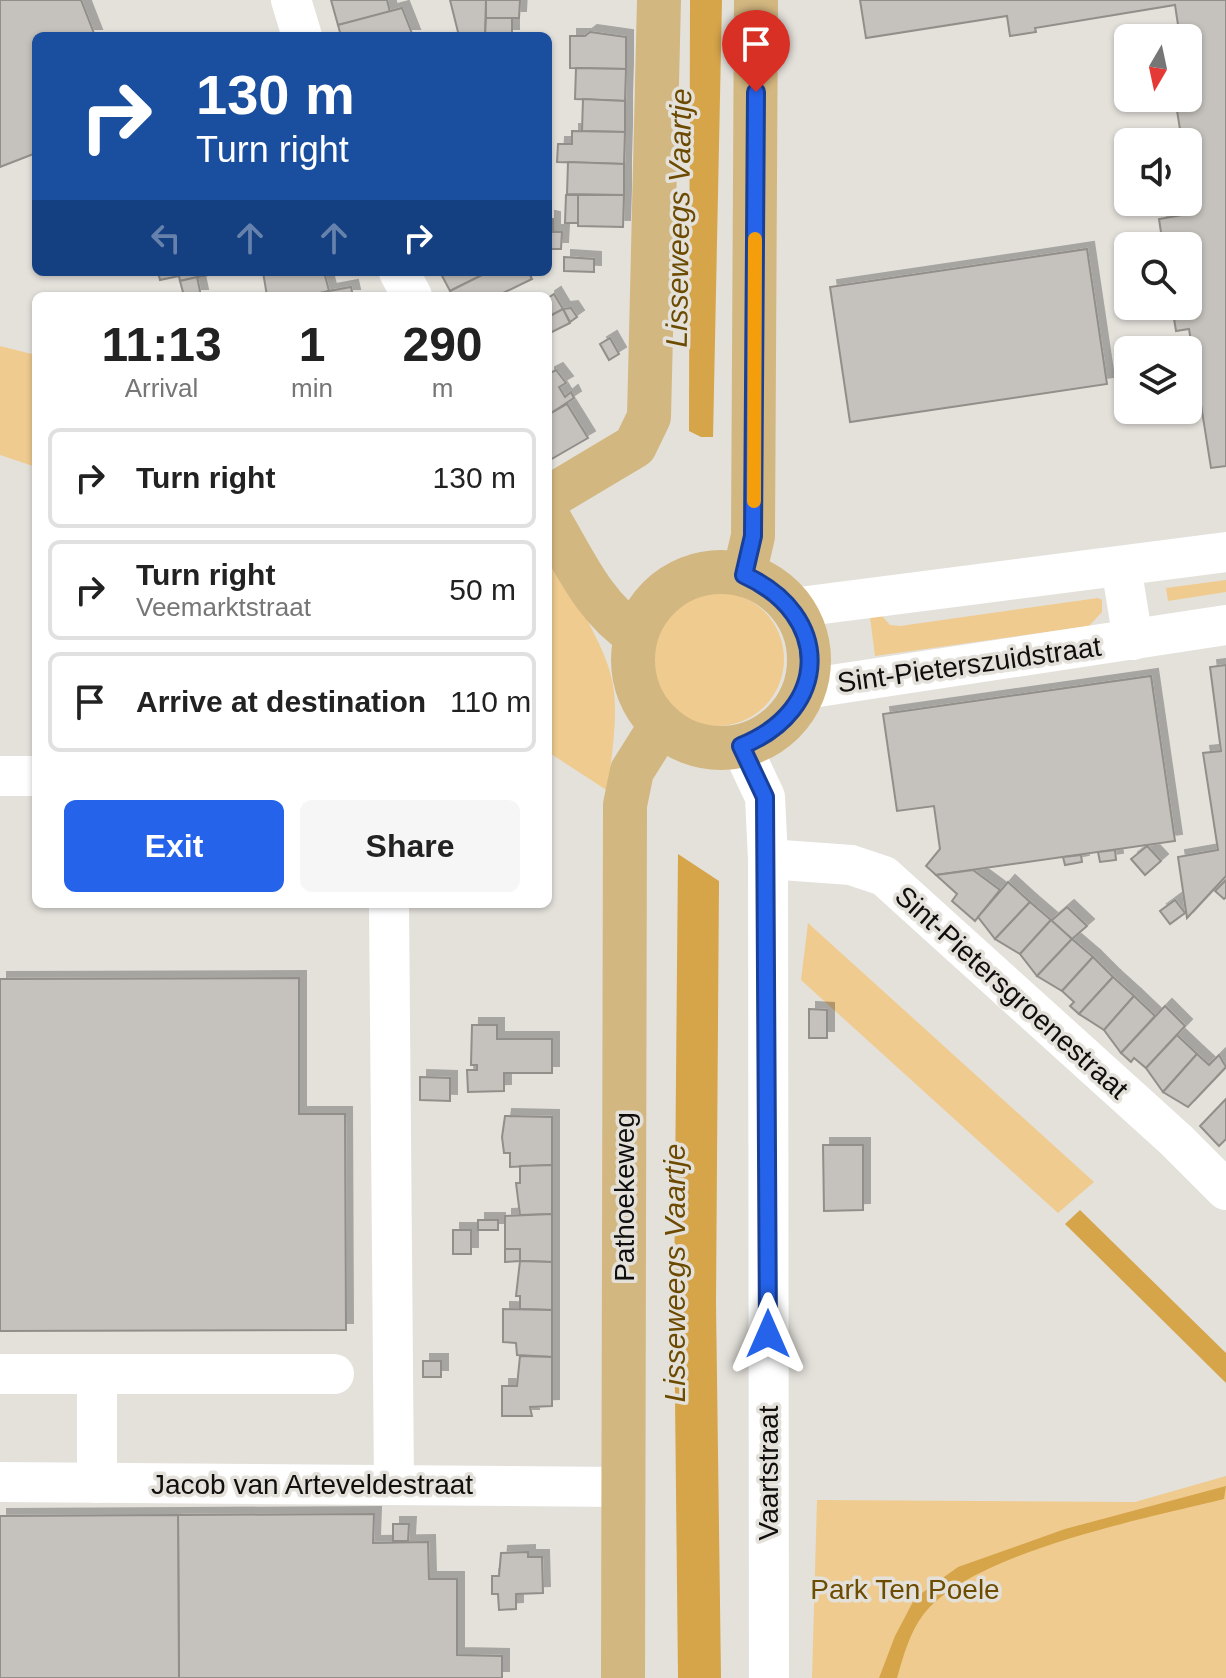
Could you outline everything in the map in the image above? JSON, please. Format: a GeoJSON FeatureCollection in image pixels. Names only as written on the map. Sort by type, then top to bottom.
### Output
{"type":"FeatureCollection","features":[{"type":"Feature","properties":{"kind":"main road"},"geometry":{"type":"LineString","coordinates":[[552,496],[635,446],[649,417],[659,0]]}},
{"type":"Feature","properties":{"kind":"main road"},"geometry":{"type":"LineString","coordinates":[[744,575],[753,536],[756,0]]}},
{"type":"Feature","properties":{"kind":"main road"},"geometry":{"type":"LineString","coordinates":[[552,524],[597,601],[613,620],[636,635]]}},
{"type":"Feature","properties":{"kind":"main road"},"geometry":{"type":"LineString","coordinates":[[717,571],[744,575],[771,587],[792,608],[805,633],[810,661],[805,689],[790,716],[765,736],[741,746],[712,748],[685,741],[661,725],[646,706],[635,684],[632,659],[636,635],[648,610],[666,590],[691,577],[717,571]]}},
{"type":"Feature","properties":{"kind":"main road","name":"Pathoekeweg"},"geometry":{"type":"LineString","coordinates":[[623,1678],[625,805],[632,771],[661,725]]}},
{"type":"Feature","properties":{"kind":"street"},"geometry":{"type":"LineString","coordinates":[[291,0],[301,32]]}},
{"type":"Feature","properties":{"kind":"street"},"geometry":{"type":"LineString","coordinates":[[792,608],[1226,552]]}},
{"type":"Feature","properties":{"kind":"street","name":"Sint-Pieterszuidstraat"},"geometry":{"type":"LineString","coordinates":[[1121,566],[1133,640]]}},
{"type":"Feature","properties":{"kind":"street","name":"Sint-Pieterszuidstraat"},"geometry":{"type":"LineString","coordinates":[[805,689],[1226,625]]}},
{"type":"Feature","properties":{"kind":"street","name":"Vaartstraat"},"geometry":{"type":"LineString","coordinates":[[741,746],[765,797],[768,859],[769,1678]]}},
{"type":"Feature","properties":{"kind":"street"},"geometry":{"type":"LineString","coordinates":[[0,776],[32,776]]}},
{"type":"Feature","properties":{"kind":"street","name":"Sint-Pietersgroenestraat"},"geometry":{"type":"LineString","coordinates":[[768,859],[851,865],[884,876],[1176,1140],[1226,1190]]}},
{"type":"Feature","properties":{"kind":"street"},"geometry":{"type":"LineString","coordinates":[[389,908],[394,1485]]}},
{"type":"Feature","properties":{"kind":"street"},"geometry":{"type":"LineString","coordinates":[[0,1374],[334,1374]]}},
{"type":"Feature","properties":{"kind":"street"},"geometry":{"type":"LineString","coordinates":[[97,1374],[97,1483]]}},
{"type":"Feature","properties":{"kind":"street","name":"Jacob van Arteveldestraat"},"geometry":{"type":"LineString","coordinates":[[0,1482],[624,1487]]}},
{"type":"Feature","properties":{"kind":"green space"},"geometry":{"type":"Polygon","coordinates":[[[0,346],[32,354],[32,466],[0,455],[0,346]]]}},
{"type":"Feature","properties":{"kind":"green space"},"geometry":{"type":"Polygon","coordinates":[[[552,563],[591,628],[610,672],[615,716],[608,791],[552,755],[552,563]]]}},
{"type":"Feature","properties":{"kind":"green space"},"geometry":{"type":"Polygon","coordinates":[[[1226,580],[1226,592],[1168,601],[1166,588],[1226,580]]]}},
{"type":"Feature","properties":{"kind":"green space"},"geometry":{"type":"Polygon","coordinates":[[[717,592],[742,597],[764,612],[779,634],[784,659],[779,684],[764,706],[742,721],[717,726],[692,721],[670,706],[655,684],[650,659],[655,634],[670,612],[692,597],[717,592]]]}},
{"type":"Feature","properties":{"kind":"green space"},"geometry":{"type":"Polygon","coordinates":[[[1098,598],[1102,600],[1102,612],[1089,626],[875,656],[870,617],[882,616],[890,625],[900,626],[1098,598]]]}},
{"type":"Feature","properties":{"kind":"green space"},"geometry":{"type":"Polygon","coordinates":[[[808,923],[1094,1182],[1058,1213],[801,980],[808,923]]]}},
{"type":"Feature","properties":{"kind":"green space","name":"Park Ten Poele"},"geometry":{"type":"Polygon","coordinates":[[[1226,1476],[1226,1678],[812,1678],[817,1500],[1135,1502],[1226,1476]]]}},
{"type":"Feature","properties":{"kind":"water"},"geometry":{"type":"Polygon","coordinates":[[[690,0],[722,0],[713,437],[701,437],[689,431],[690,0]]]}},
{"type":"Feature","properties":{"kind":"water","name":"Lisseweegs Vaartje"},"geometry":{"type":"Polygon","coordinates":[[[678,854],[719,881],[716,1303],[721,1678],[678,1678],[674,1303],[678,854]]]}},
{"type":"Feature","properties":{"kind":"water"},"geometry":{"type":"Polygon","coordinates":[[[1080,1210],[1226,1353],[1226,1383],[1065,1224],[1080,1210]]]}},
{"type":"Feature","properties":{"kind":"water"},"geometry":{"type":"Polygon","coordinates":[[[1226,1486],[1224,1499],[1062,1541],[979,1573],[946,1593],[923,1615],[904,1653],[897,1678],[879,1678],[895,1636],[915,1598],[958,1567],[1065,1529],[1226,1486]]]}},
{"type":"Feature","properties":{"kind":"building"},"geometry":{"type":"Polygon","coordinates":[[[0,0],[81,0],[93,32],[32,32],[32,155],[0,167],[0,0]]]}},
{"type":"Feature","properties":{"kind":"building"},"geometry":{"type":"Polygon","coordinates":[[[331,0],[387,0],[390,12],[338,25],[331,0]]]}},
{"type":"Feature","properties":{"kind":"building"},"geometry":{"type":"Polygon","coordinates":[[[450,0],[486,0],[485,32],[458,32],[450,0]]]}},
{"type":"Feature","properties":{"kind":"building"},"geometry":{"type":"Polygon","coordinates":[[[486,0],[520,0],[519,18],[486,18],[486,0]]]}},
{"type":"Feature","properties":{"kind":"building"},"geometry":{"type":"Polygon","coordinates":[[[860,0],[1226,0],[1226,466],[1211,468],[1202,411],[1202,336],[1190,336],[1189,329],[1176,331],[1174,320],[1202,320],[1202,232],[1161,232],[1159,219],[1202,216],[1202,128],[1180,128],[1177,112],[1202,112],[1202,24],[1178,24],[1175,5],[1035,28],[1036,32],[1010,36],[1007,16],[866,38],[860,0]]]}},
{"type":"Feature","properties":{"kind":"building"},"geometry":{"type":"Polygon","coordinates":[[[402,8],[411,32],[340,32],[338,25],[402,8]]]}},
{"type":"Feature","properties":{"kind":"building"},"geometry":{"type":"Polygon","coordinates":[[[486,18],[512,18],[512,32],[485,32],[486,18]]]}},
{"type":"Feature","properties":{"kind":"building"},"geometry":{"type":"Polygon","coordinates":[[[590,32],[626,37],[626,69],[570,68],[570,36],[585,36],[590,32]]]}},
{"type":"Feature","properties":{"kind":"building"},"geometry":{"type":"Polygon","coordinates":[[[576,68],[626,69],[625,101],[575,99],[576,68]]]}},
{"type":"Feature","properties":{"kind":"building"},"geometry":{"type":"Polygon","coordinates":[[[583,99],[625,101],[625,132],[582,131],[583,99]]]}},
{"type":"Feature","properties":{"kind":"building"},"geometry":{"type":"Polygon","coordinates":[[[572,131],[625,132],[624,164],[557,162],[558,144],[572,144],[572,131]]]}},
{"type":"Feature","properties":{"kind":"building"},"geometry":{"type":"Polygon","coordinates":[[[568,162],[624,164],[624,195],[567,194],[568,162]]]}},
{"type":"Feature","properties":{"kind":"building"},"geometry":{"type":"Polygon","coordinates":[[[566,195],[578,195],[578,223],[565,223],[566,195]]]}},
{"type":"Feature","properties":{"kind":"building"},"geometry":{"type":"Polygon","coordinates":[[[578,195],[624,195],[623,227],[578,226],[578,195]]]}},
{"type":"Feature","properties":{"kind":"building"},"geometry":{"type":"Polygon","coordinates":[[[552,219],[553,232],[562,232],[561,249],[552,249],[552,219]]]}},
{"type":"Feature","properties":{"kind":"building"},"geometry":{"type":"Polygon","coordinates":[[[1087,249],[1107,384],[850,422],[830,287],[1087,249]]]}},
{"type":"Feature","properties":{"kind":"building"},"geometry":{"type":"Polygon","coordinates":[[[564,257],[594,259],[594,272],[564,271],[564,257]]]}},
{"type":"Feature","properties":{"kind":"building"},"geometry":{"type":"Polygon","coordinates":[[[179,276],[203,276],[180,281],[179,276]]]}},
{"type":"Feature","properties":{"kind":"building"},"geometry":{"type":"Polygon","coordinates":[[[264,276],[325,276],[329,291],[325,292],[266,292],[264,276]]]}},
{"type":"Feature","properties":{"kind":"building"},"geometry":{"type":"Polygon","coordinates":[[[442,276],[480,276],[450,291],[442,276]]]}},
{"type":"Feature","properties":{"kind":"building"},"geometry":{"type":"Polygon","coordinates":[[[480,276],[530,276],[532,279],[505,292],[450,291],[480,276]]]}},
{"type":"Feature","properties":{"kind":"building"},"geometry":{"type":"Polygon","coordinates":[[[197,277],[200,292],[183,292],[180,281],[197,277]]]}},
{"type":"Feature","properties":{"kind":"building"},"geometry":{"type":"Polygon","coordinates":[[[351,287],[352,292],[325,292],[351,287]]]}},
{"type":"Feature","properties":{"kind":"building"},"geometry":{"type":"Polygon","coordinates":[[[552,295],[563,309],[552,315],[552,295]]]}},
{"type":"Feature","properties":{"kind":"building"},"geometry":{"type":"Polygon","coordinates":[[[571,308],[577,317],[570,322],[563,309],[571,308]]]}},
{"type":"Feature","properties":{"kind":"building"},"geometry":{"type":"Polygon","coordinates":[[[563,309],[570,323],[552,332],[552,315],[563,309]]]}},
{"type":"Feature","properties":{"kind":"building"},"geometry":{"type":"Polygon","coordinates":[[[610,338],[619,354],[609,360],[600,344],[610,338]]]}},
{"type":"Feature","properties":{"kind":"building"},"geometry":{"type":"Polygon","coordinates":[[[556,370],[566,383],[559,387],[565,397],[571,392],[574,398],[552,412],[552,372],[556,370]]]}},
{"type":"Feature","properties":{"kind":"building"},"geometry":{"type":"Polygon","coordinates":[[[567,404],[588,438],[552,459],[552,413],[567,404]]]}},
{"type":"Feature","properties":{"kind":"building"},"geometry":{"type":"Polygon","coordinates":[[[1226,665],[1226,876],[1187,918],[1178,857],[1218,850],[1203,753],[1221,751],[1210,667],[1226,665]]]}},
{"type":"Feature","properties":{"kind":"building"},"geometry":{"type":"Polygon","coordinates":[[[1151,676],[1175,841],[936,875],[926,866],[940,849],[934,806],[897,811],[883,714],[1151,676]]]}},
{"type":"Feature","properties":{"kind":"building"},"geometry":{"type":"Polygon","coordinates":[[[1147,846],[1161,861],[1145,875],[1131,859],[1147,846]]]}},
{"type":"Feature","properties":{"kind":"building"},"geometry":{"type":"Polygon","coordinates":[[[1115,850],[1116,860],[1100,862],[1098,852],[1115,850]]]}},
{"type":"Feature","properties":{"kind":"building"},"geometry":{"type":"Polygon","coordinates":[[[1081,855],[1082,862],[1065,865],[1063,857],[1081,855]]]}},
{"type":"Feature","properties":{"kind":"building"},"geometry":{"type":"Polygon","coordinates":[[[973,870],[1000,890],[975,921],[952,901],[957,894],[936,875],[973,870]]]}},
{"type":"Feature","properties":{"kind":"building"},"geometry":{"type":"Polygon","coordinates":[[[1226,880],[1226,897],[1224,899],[1215,891],[1226,880]]]}},
{"type":"Feature","properties":{"kind":"building"},"geometry":{"type":"Polygon","coordinates":[[[1008,882],[1030,902],[995,939],[978,917],[1008,882]]]}},
{"type":"Feature","properties":{"kind":"building"},"geometry":{"type":"Polygon","coordinates":[[[1175,900],[1185,913],[1170,924],[1160,911],[1175,900]]]}},
{"type":"Feature","properties":{"kind":"building"},"geometry":{"type":"Polygon","coordinates":[[[1030,902],[1051,920],[1020,954],[995,939],[1030,902]]]}},
{"type":"Feature","properties":{"kind":"building"},"geometry":{"type":"Polygon","coordinates":[[[1067,907],[1087,926],[1072,939],[1051,921],[1067,907]]]}},
{"type":"Feature","properties":{"kind":"building"},"geometry":{"type":"Polygon","coordinates":[[[1051,920],[1072,939],[1037,976],[1020,954],[1051,920]]]}},
{"type":"Feature","properties":{"kind":"building"},"geometry":{"type":"Polygon","coordinates":[[[1072,939],[1093,957],[1062,991],[1037,976],[1072,939]]]}},
{"type":"Feature","properties":{"kind":"building"},"geometry":{"type":"Polygon","coordinates":[[[1093,957],[1113,977],[1079,1014],[1070,1006],[1074,1002],[1062,991],[1093,957]]]}},
{"type":"Feature","properties":{"kind":"building"},"geometry":{"type":"Polygon","coordinates":[[[1113,977],[1134,996],[1104,1030],[1079,1014],[1113,977]]]}},
{"type":"Feature","properties":{"kind":"building"},"geometry":{"type":"Polygon","coordinates":[[[299,978],[299,1114],[345,1114],[346,1330],[0,1331],[0,979],[299,978]]]}},
{"type":"Feature","properties":{"kind":"building"},"geometry":{"type":"Polygon","coordinates":[[[1134,996],[1155,1016],[1121,1053],[1104,1030],[1134,996]]]}},
{"type":"Feature","properties":{"kind":"building"},"geometry":{"type":"Polygon","coordinates":[[[1165,1006],[1185,1026],[1146,1068],[1134,1058],[1131,1062],[1121,1053],[1165,1006]]]}},
{"type":"Feature","properties":{"kind":"building"},"geometry":{"type":"Polygon","coordinates":[[[809,1009],[827,1010],[827,1038],[809,1038],[809,1009]]]}},
{"type":"Feature","properties":{"kind":"building"},"geometry":{"type":"Polygon","coordinates":[[[472,1025],[497,1025],[497,1039],[552,1039],[552,1073],[504,1073],[504,1091],[468,1092],[467,1070],[477,1070],[477,1065],[471,1065],[472,1025]]]}},
{"type":"Feature","properties":{"kind":"building"},"geometry":{"type":"Polygon","coordinates":[[[1177,1035],[1197,1054],[1163,1092],[1146,1068],[1177,1035]]]}},
{"type":"Feature","properties":{"kind":"building"},"geometry":{"type":"Polygon","coordinates":[[[1197,1054],[1209,1065],[1219,1055],[1226,1067],[1188,1107],[1163,1092],[1197,1054]]]}},
{"type":"Feature","properties":{"kind":"building"},"geometry":{"type":"Polygon","coordinates":[[[420,1077],[450,1078],[450,1101],[420,1100],[420,1077]]]}},
{"type":"Feature","properties":{"kind":"building"},"geometry":{"type":"Polygon","coordinates":[[[1226,1099],[1226,1139],[1219,1146],[1200,1126],[1226,1099]]]}},
{"type":"Feature","properties":{"kind":"building"},"geometry":{"type":"Polygon","coordinates":[[[505,1116],[552,1117],[552,1165],[510,1167],[510,1153],[504,1153],[502,1137],[505,1116]]]}},
{"type":"Feature","properties":{"kind":"building"},"geometry":{"type":"Polygon","coordinates":[[[823,1145],[863,1145],[863,1210],[824,1211],[823,1145]]]}},
{"type":"Feature","properties":{"kind":"building"},"geometry":{"type":"Polygon","coordinates":[[[552,1165],[552,1214],[520,1215],[516,1183],[520,1183],[520,1166],[552,1165]]]}},
{"type":"Feature","properties":{"kind":"building"},"geometry":{"type":"Polygon","coordinates":[[[552,1214],[552,1262],[520,1261],[520,1249],[505,1249],[505,1216],[552,1214]]]}},
{"type":"Feature","properties":{"kind":"building"},"geometry":{"type":"Polygon","coordinates":[[[478,1220],[498,1220],[498,1230],[478,1230],[478,1220]]]}},
{"type":"Feature","properties":{"kind":"building"},"geometry":{"type":"Polygon","coordinates":[[[453,1230],[471,1230],[471,1254],[453,1254],[453,1230]]]}},
{"type":"Feature","properties":{"kind":"building"},"geometry":{"type":"Polygon","coordinates":[[[505,1249],[520,1249],[520,1261],[505,1262],[505,1249]]]}},
{"type":"Feature","properties":{"kind":"building"},"geometry":{"type":"Polygon","coordinates":[[[520,1261],[552,1262],[552,1310],[520,1309],[520,1296],[516,1296],[520,1261]]]}},
{"type":"Feature","properties":{"kind":"building"},"geometry":{"type":"Polygon","coordinates":[[[503,1309],[552,1310],[552,1357],[517,1355],[516,1343],[503,1342],[503,1309]]]}},
{"type":"Feature","properties":{"kind":"building"},"geometry":{"type":"Polygon","coordinates":[[[520,1356],[552,1357],[552,1406],[530,1407],[532,1416],[502,1416],[502,1386],[517,1386],[520,1356]]]}},
{"type":"Feature","properties":{"kind":"building"},"geometry":{"type":"Polygon","coordinates":[[[423,1361],[441,1361],[441,1377],[423,1377],[423,1361]]]}},
{"type":"Feature","properties":{"kind":"building"},"geometry":{"type":"Polygon","coordinates":[[[374,1514],[373,1543],[428,1542],[429,1579],[457,1579],[457,1655],[502,1656],[502,1678],[179,1678],[178,1515],[374,1514]]]}},
{"type":"Feature","properties":{"kind":"building"},"geometry":{"type":"Polygon","coordinates":[[[178,1515],[179,1678],[0,1678],[0,1516],[178,1515]]]}},
{"type":"Feature","properties":{"kind":"building"},"geometry":{"type":"Polygon","coordinates":[[[393,1524],[409,1524],[408,1541],[393,1541],[393,1524]]]}},
{"type":"Feature","properties":{"kind":"building"},"geometry":{"type":"Polygon","coordinates":[[[528,1552],[528,1557],[542,1557],[543,1593],[516,1594],[516,1609],[499,1610],[498,1594],[492,1594],[492,1576],[499,1576],[501,1553],[528,1552]]]}},
{"type":"Feature","properties":{"kind":"slow traffic"},"geometry":{"type":"LineString","coordinates":[[754,501],[755,239]]}},
{"type":"Feature","properties":{"kind":"route"},"geometry":{"type":"LineString","coordinates":[[756,92],[753,536],[744,575],[771,587],[792,608],[805,633],[810,661],[805,689],[790,716],[765,736],[741,746],[765,797],[768,859],[768,1334]]}}]}
